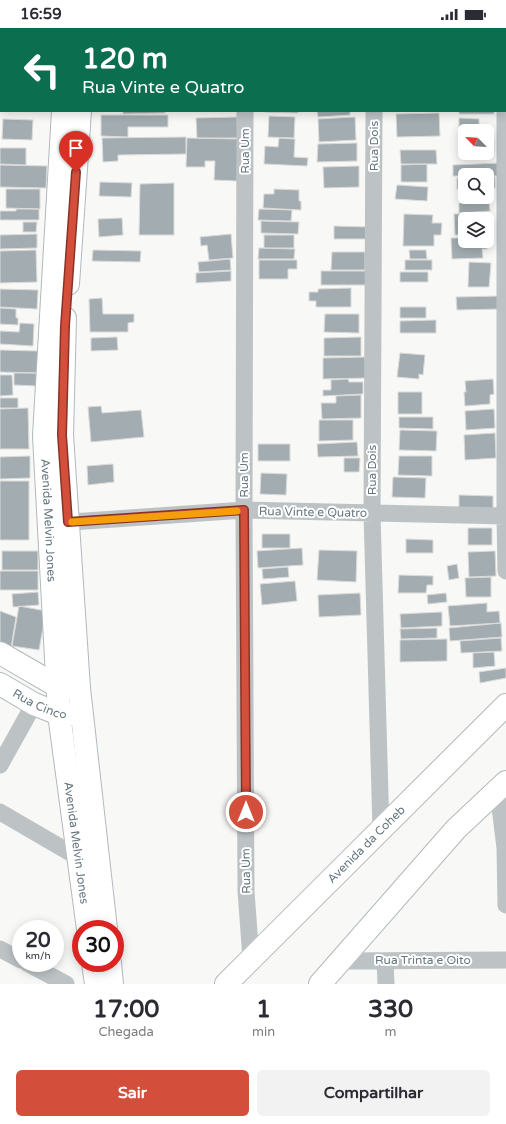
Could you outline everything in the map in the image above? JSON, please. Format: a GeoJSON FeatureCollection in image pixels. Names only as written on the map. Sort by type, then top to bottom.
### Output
{"type":"FeatureCollection","features":[{"type":"Feature","properties":{"kind":"main road","name":"Avenida Melvin Jones"},"geometry":{"type":"LineString","coordinates":[[63,112],[44,436],[58,523],[79,688],[105,920]]}},
{"type":"Feature","properties":{"kind":"main road","name":"Avenida Melvin Jones"},"geometry":{"type":"LineString","coordinates":[[80,112],[65,326],[58,523],[57,686],[59,714],[87,920]]}},
{"type":"Feature","properties":{"kind":"main road","name":"Rua Cinco"},"geometry":{"type":"LineString","coordinates":[[0,653],[57,686],[79,688]]}},
{"type":"Feature","properties":{"kind":"main road","name":"Rua Cinco"},"geometry":{"type":"LineString","coordinates":[[0,684],[34,704],[59,714],[82,714]]}},
{"type":"Feature","properties":{"kind":"main road","name":"Avenida da Coheb"},"geometry":{"type":"LineString","coordinates":[[226,984],[506,705]]}},
{"type":"Feature","properties":{"kind":"main road"},"geometry":{"type":"LineString","coordinates":[[320,984],[456,829],[501,786]]}},
{"type":"Feature","properties":{"kind":"main road"},"geometry":{"type":"LineString","coordinates":[[94,972],[96,984]]}},
{"type":"Feature","properties":{"kind":"main road"},"geometry":{"type":"LineString","coordinates":[[111,972],[112,984]]}},
{"type":"Feature","properties":{"kind":"street","name":"Rua Um"},"geometry":{"type":"LineString","coordinates":[[245,112],[244,510],[246,891],[251,959]]}},
{"type":"Feature","properties":{"kind":"street","name":"Rua Dois"},"geometry":{"type":"LineString","coordinates":[[374,112],[372,514],[381,830]]}},
{"type":"Feature","properties":{"kind":"street"},"geometry":{"type":"LineString","coordinates":[[505,112],[506,571]]}},
{"type":"Feature","properties":{"kind":"street","name":"Rua Vinte e Quatro"},"geometry":{"type":"LineString","coordinates":[[58,523],[244,510],[505,516]]}},
{"type":"Feature","properties":{"kind":"street"},"geometry":{"type":"LineString","coordinates":[[0,765],[34,704]]}},
{"type":"Feature","properties":{"kind":"street"},"geometry":{"type":"LineString","coordinates":[[501,786],[501,815],[505,848],[506,905]]}},
{"type":"Feature","properties":{"kind":"street"},"geometry":{"type":"LineString","coordinates":[[0,812],[79,858]]}},
{"type":"Feature","properties":{"kind":"street"},"geometry":{"type":"LineString","coordinates":[[0,949],[12,955]]}},
{"type":"Feature","properties":{"kind":"street","name":"Rua Trinta e Oito"},"geometry":{"type":"LineString","coordinates":[[340,961],[506,960]]}},
{"type":"Feature","properties":{"kind":"street"},"geometry":{"type":"LineString","coordinates":[[385,961],[386,984]]}},
{"type":"Feature","properties":{"kind":"street"},"geometry":{"type":"LineString","coordinates":[[44,972],[66,984]]}},
{"type":"Feature","properties":{"kind":"building"},"geometry":{"type":"Polygon","coordinates":[[[123,112],[165,112],[165,113],[123,114],[123,112]]]}},
{"type":"Feature","properties":{"kind":"building"},"geometry":{"type":"Polygon","coordinates":[[[265,112],[298,112],[298,113],[265,112]]]}},
{"type":"Feature","properties":{"kind":"building"},"geometry":{"type":"Polygon","coordinates":[[[317,112],[350,112],[350,115],[318,117],[317,112]]]}},
{"type":"Feature","properties":{"kind":"building"},"geometry":{"type":"Polygon","coordinates":[[[459,112],[494,112],[494,114],[459,114],[459,112]]]}},
{"type":"Feature","properties":{"kind":"building"},"geometry":{"type":"Polygon","coordinates":[[[439,113],[440,136],[397,137],[396,114],[439,113]]]}},
{"type":"Feature","properties":{"kind":"building"},"geometry":{"type":"Polygon","coordinates":[[[101,115],[168,115],[168,127],[128,127],[128,137],[101,136],[101,115]]]}},
{"type":"Feature","properties":{"kind":"building"},"geometry":{"type":"Polygon","coordinates":[[[269,116],[295,117],[294,138],[268,137],[269,116]]]}},
{"type":"Feature","properties":{"kind":"building"},"geometry":{"type":"Polygon","coordinates":[[[237,117],[238,138],[197,138],[196,118],[237,117]]]}},
{"type":"Feature","properties":{"kind":"building"},"geometry":{"type":"Polygon","coordinates":[[[355,117],[356,140],[319,142],[318,119],[355,117]]]}},
{"type":"Feature","properties":{"kind":"building"},"geometry":{"type":"Polygon","coordinates":[[[459,118],[479,119],[479,124],[459,124],[459,118]]]}},
{"type":"Feature","properties":{"kind":"building"},"geometry":{"type":"Polygon","coordinates":[[[3,119],[33,120],[32,140],[2,139],[3,119]]]}},
{"type":"Feature","properties":{"kind":"building"},"geometry":{"type":"Polygon","coordinates":[[[186,137],[186,154],[118,155],[118,161],[103,162],[102,138],[186,137]]]}},
{"type":"Feature","properties":{"kind":"building"},"geometry":{"type":"Polygon","coordinates":[[[187,138],[238,139],[237,181],[214,180],[215,161],[205,161],[205,167],[186,167],[187,138]]]}},
{"type":"Feature","properties":{"kind":"building"},"geometry":{"type":"Polygon","coordinates":[[[279,138],[295,139],[294,157],[308,158],[307,166],[264,164],[265,146],[278,147],[279,138]]]}},
{"type":"Feature","properties":{"kind":"building"},"geometry":{"type":"Polygon","coordinates":[[[357,143],[357,161],[317,162],[318,144],[357,143]]]}},
{"type":"Feature","properties":{"kind":"building"},"geometry":{"type":"Polygon","coordinates":[[[0,148],[26,148],[26,165],[0,164],[0,148]]]}},
{"type":"Feature","properties":{"kind":"building"},"geometry":{"type":"Polygon","coordinates":[[[400,150],[436,150],[437,164],[401,164],[400,150]]]}},
{"type":"Feature","properties":{"kind":"building"},"geometry":{"type":"Polygon","coordinates":[[[500,163],[500,176],[494,176],[494,168],[458,168],[458,176],[453,176],[453,165],[500,163]]]}},
{"type":"Feature","properties":{"kind":"building"},"geometry":{"type":"Polygon","coordinates":[[[427,164],[427,182],[401,182],[401,165],[427,164]]]}},
{"type":"Feature","properties":{"kind":"building"},"geometry":{"type":"Polygon","coordinates":[[[0,165],[47,166],[46,188],[0,187],[0,165]]]}},
{"type":"Feature","properties":{"kind":"building"},"geometry":{"type":"Polygon","coordinates":[[[359,166],[359,187],[324,188],[323,167],[359,166]]]}},
{"type":"Feature","properties":{"kind":"building"},"geometry":{"type":"Polygon","coordinates":[[[494,177],[495,177],[494,188],[494,177]]]}},
{"type":"Feature","properties":{"kind":"building"},"geometry":{"type":"Polygon","coordinates":[[[457,178],[458,178],[458,189],[457,178]]]}},
{"type":"Feature","properties":{"kind":"building"},"geometry":{"type":"Polygon","coordinates":[[[100,182],[132,183],[131,197],[99,196],[100,182]]]}},
{"type":"Feature","properties":{"kind":"building"},"geometry":{"type":"Polygon","coordinates":[[[174,183],[174,235],[139,235],[140,184],[174,183]]]}},
{"type":"Feature","properties":{"kind":"building"},"geometry":{"type":"Polygon","coordinates":[[[397,185],[428,187],[427,201],[395,199],[397,185]]]}},
{"type":"Feature","properties":{"kind":"building"},"geometry":{"type":"Polygon","coordinates":[[[6,189],[40,189],[40,209],[6,208],[6,189]]]}},
{"type":"Feature","properties":{"kind":"building"},"geometry":{"type":"Polygon","coordinates":[[[274,189],[299,190],[301,210],[263,208],[264,194],[274,194],[274,189]]]}},
{"type":"Feature","properties":{"kind":"building"},"geometry":{"type":"Polygon","coordinates":[[[459,204],[489,204],[490,211],[459,212],[459,204]]]}},
{"type":"Feature","properties":{"kind":"building"},"geometry":{"type":"Polygon","coordinates":[[[16,209],[39,209],[39,220],[0,220],[0,211],[16,211],[16,209]]]}},
{"type":"Feature","properties":{"kind":"building"},"geometry":{"type":"Polygon","coordinates":[[[259,209],[292,210],[291,221],[258,220],[259,209]]]}},
{"type":"Feature","properties":{"kind":"building"},"geometry":{"type":"Polygon","coordinates":[[[404,214],[433,215],[432,223],[442,223],[441,235],[434,235],[434,246],[403,246],[404,214]]]}},
{"type":"Feature","properties":{"kind":"building"},"geometry":{"type":"Polygon","coordinates":[[[454,214],[458,214],[458,235],[455,235],[454,214]]]}},
{"type":"Feature","properties":{"kind":"building"},"geometry":{"type":"Polygon","coordinates":[[[122,218],[123,235],[99,237],[98,219],[122,218]]]}},
{"type":"Feature","properties":{"kind":"building"},"geometry":{"type":"Polygon","coordinates":[[[261,221],[299,222],[298,234],[261,233],[261,221]]]}},
{"type":"Feature","properties":{"kind":"building"},"geometry":{"type":"Polygon","coordinates":[[[23,222],[37,222],[36,232],[23,232],[23,222]]]}},
{"type":"Feature","properties":{"kind":"building"},"geometry":{"type":"Polygon","coordinates":[[[334,226],[370,227],[370,239],[334,239],[334,226]]]}},
{"type":"Feature","properties":{"kind":"building"},"geometry":{"type":"Polygon","coordinates":[[[37,234],[37,248],[0,249],[0,235],[37,234]]]}},
{"type":"Feature","properties":{"kind":"building"},"geometry":{"type":"Polygon","coordinates":[[[231,234],[233,258],[209,260],[207,245],[201,246],[200,237],[231,234]]]}},
{"type":"Feature","properties":{"kind":"building"},"geometry":{"type":"Polygon","coordinates":[[[264,235],[294,235],[294,248],[264,248],[264,235]]]}},
{"type":"Feature","properties":{"kind":"building"},"geometry":{"type":"Polygon","coordinates":[[[451,238],[458,238],[458,248],[487,248],[482,249],[483,258],[452,259],[451,238]]]}},
{"type":"Feature","properties":{"kind":"building"},"geometry":{"type":"Polygon","coordinates":[[[259,248],[295,249],[294,259],[258,259],[259,248]]]}},
{"type":"Feature","properties":{"kind":"building"},"geometry":{"type":"Polygon","coordinates":[[[36,250],[37,282],[0,283],[0,251],[36,250]]]}},
{"type":"Feature","properties":{"kind":"building"},"geometry":{"type":"Polygon","coordinates":[[[93,250],[141,251],[140,262],[92,261],[93,250]]]}},
{"type":"Feature","properties":{"kind":"building"},"geometry":{"type":"Polygon","coordinates":[[[409,250],[426,250],[427,259],[410,259],[409,250]]]}},
{"type":"Feature","properties":{"kind":"building"},"geometry":{"type":"Polygon","coordinates":[[[332,252],[365,252],[365,270],[331,270],[332,252]]]}},
{"type":"Feature","properties":{"kind":"building"},"geometry":{"type":"Polygon","coordinates":[[[230,259],[231,270],[199,272],[198,262],[230,259]]]}},
{"type":"Feature","properties":{"kind":"building"},"geometry":{"type":"Polygon","coordinates":[[[259,260],[297,260],[297,269],[288,269],[288,279],[259,279],[259,260]]]}},
{"type":"Feature","properties":{"kind":"building"},"geometry":{"type":"Polygon","coordinates":[[[405,260],[432,260],[432,270],[405,270],[405,260]]]}},
{"type":"Feature","properties":{"kind":"building"},"geometry":{"type":"Polygon","coordinates":[[[469,262],[491,263],[489,287],[468,287],[469,262]]]}},
{"type":"Feature","properties":{"kind":"building"},"geometry":{"type":"Polygon","coordinates":[[[231,271],[231,281],[196,283],[196,273],[231,271]]]}},
{"type":"Feature","properties":{"kind":"building"},"geometry":{"type":"Polygon","coordinates":[[[321,271],[368,271],[368,285],[321,285],[321,271]]]}},
{"type":"Feature","properties":{"kind":"building"},"geometry":{"type":"Polygon","coordinates":[[[400,272],[428,272],[428,282],[400,282],[400,272]]]}},
{"type":"Feature","properties":{"kind":"building"},"geometry":{"type":"Polygon","coordinates":[[[351,288],[351,307],[316,307],[316,301],[309,301],[309,292],[318,292],[318,289],[351,288]]]}},
{"type":"Feature","properties":{"kind":"building"},"geometry":{"type":"Polygon","coordinates":[[[0,289],[38,290],[37,309],[0,307],[0,289]]]}},
{"type":"Feature","properties":{"kind":"building"},"geometry":{"type":"Polygon","coordinates":[[[500,296],[501,309],[457,310],[456,297],[500,296]]]}},
{"type":"Feature","properties":{"kind":"building"},"geometry":{"type":"Polygon","coordinates":[[[102,298],[103,314],[134,314],[134,322],[128,323],[128,332],[90,332],[89,299],[102,298]]]}},
{"type":"Feature","properties":{"kind":"building"},"geometry":{"type":"Polygon","coordinates":[[[400,307],[426,307],[426,318],[400,318],[400,307]]]}},
{"type":"Feature","properties":{"kind":"building"},"geometry":{"type":"Polygon","coordinates":[[[0,308],[16,309],[18,325],[0,324],[0,308]]]}},
{"type":"Feature","properties":{"kind":"building"},"geometry":{"type":"Polygon","coordinates":[[[325,314],[359,314],[359,333],[324,332],[325,314]]]}},
{"type":"Feature","properties":{"kind":"building"},"geometry":{"type":"Polygon","coordinates":[[[436,320],[436,333],[400,333],[400,321],[436,320]]]}},
{"type":"Feature","properties":{"kind":"building"},"geometry":{"type":"Polygon","coordinates":[[[20,323],[34,324],[33,346],[0,344],[0,331],[19,332],[20,323]]]}},
{"type":"Feature","properties":{"kind":"building"},"geometry":{"type":"Polygon","coordinates":[[[117,337],[118,350],[91,351],[91,338],[117,337]]]}},
{"type":"Feature","properties":{"kind":"building"},"geometry":{"type":"Polygon","coordinates":[[[361,337],[361,356],[324,356],[324,338],[361,337]]]}},
{"type":"Feature","properties":{"kind":"building"},"geometry":{"type":"Polygon","coordinates":[[[0,350],[38,351],[38,373],[0,372],[0,350]]]}},
{"type":"Feature","properties":{"kind":"building"},"geometry":{"type":"Polygon","coordinates":[[[400,353],[425,355],[423,375],[419,374],[419,379],[397,377],[400,353]]]}},
{"type":"Feature","properties":{"kind":"building"},"geometry":{"type":"Polygon","coordinates":[[[365,357],[366,378],[323,379],[323,358],[365,357]]]}},
{"type":"Feature","properties":{"kind":"building"},"geometry":{"type":"Polygon","coordinates":[[[14,373],[37,373],[37,386],[14,385],[14,373]]]}},
{"type":"Feature","properties":{"kind":"building"},"geometry":{"type":"Polygon","coordinates":[[[0,375],[12,375],[13,395],[0,396],[0,375]]]}},
{"type":"Feature","properties":{"kind":"building"},"geometry":{"type":"Polygon","coordinates":[[[348,379],[349,382],[363,382],[363,394],[323,396],[323,390],[331,390],[331,380],[348,379]]]}},
{"type":"Feature","properties":{"kind":"building"},"geometry":{"type":"Polygon","coordinates":[[[493,379],[494,394],[490,395],[490,404],[465,406],[465,381],[493,379]]]}},
{"type":"Feature","properties":{"kind":"building"},"geometry":{"type":"Polygon","coordinates":[[[398,392],[422,392],[422,414],[398,414],[398,392]]]}},
{"type":"Feature","properties":{"kind":"building"},"geometry":{"type":"Polygon","coordinates":[[[361,395],[361,418],[322,419],[321,403],[336,403],[336,396],[361,395]]]}},
{"type":"Feature","properties":{"kind":"building"},"geometry":{"type":"Polygon","coordinates":[[[0,398],[18,398],[18,408],[0,408],[0,398]]]}},
{"type":"Feature","properties":{"kind":"building"},"geometry":{"type":"Polygon","coordinates":[[[101,406],[102,413],[141,410],[144,437],[91,442],[88,407],[101,406]]]}},
{"type":"Feature","properties":{"kind":"building"},"geometry":{"type":"Polygon","coordinates":[[[28,408],[29,449],[0,449],[0,409],[28,408]]]}},
{"type":"Feature","properties":{"kind":"building"},"geometry":{"type":"Polygon","coordinates":[[[494,409],[495,428],[466,430],[465,411],[494,409]]]}},
{"type":"Feature","properties":{"kind":"building"},"geometry":{"type":"Polygon","coordinates":[[[399,417],[433,417],[433,429],[399,428],[399,417]]]}},
{"type":"Feature","properties":{"kind":"building"},"geometry":{"type":"Polygon","coordinates":[[[319,420],[353,420],[353,440],[319,441],[319,420]]]}},
{"type":"Feature","properties":{"kind":"building"},"geometry":{"type":"Polygon","coordinates":[[[400,430],[437,431],[436,451],[399,450],[400,430]]]}},
{"type":"Feature","properties":{"kind":"building"},"geometry":{"type":"Polygon","coordinates":[[[495,433],[496,458],[465,460],[464,435],[495,433]]]}},
{"type":"Feature","properties":{"kind":"building"},"geometry":{"type":"Polygon","coordinates":[[[357,442],[358,456],[318,457],[317,444],[357,442]]]}},
{"type":"Feature","properties":{"kind":"building"},"geometry":{"type":"Polygon","coordinates":[[[258,444],[290,444],[290,461],[258,461],[258,444]]]}},
{"type":"Feature","properties":{"kind":"building"},"geometry":{"type":"Polygon","coordinates":[[[30,456],[30,478],[0,479],[0,457],[30,456]]]}},
{"type":"Feature","properties":{"kind":"building"},"geometry":{"type":"Polygon","coordinates":[[[399,456],[432,456],[432,476],[398,475],[399,456]]]}},
{"type":"Feature","properties":{"kind":"building"},"geometry":{"type":"Polygon","coordinates":[[[344,458],[360,458],[359,472],[344,472],[344,458]]]}},
{"type":"Feature","properties":{"kind":"building"},"geometry":{"type":"Polygon","coordinates":[[[113,464],[114,482],[88,485],[87,466],[113,464]]]}},
{"type":"Feature","properties":{"kind":"building"},"geometry":{"type":"Polygon","coordinates":[[[261,473],[287,474],[286,495],[260,494],[261,473]]]}},
{"type":"Feature","properties":{"kind":"building"},"geometry":{"type":"Polygon","coordinates":[[[393,477],[426,478],[425,498],[392,497],[393,477]]]}},
{"type":"Feature","properties":{"kind":"building"},"geometry":{"type":"Polygon","coordinates":[[[0,481],[29,481],[29,540],[0,540],[0,481]]]}},
{"type":"Feature","properties":{"kind":"building"},"geometry":{"type":"Polygon","coordinates":[[[459,495],[493,496],[493,509],[459,509],[459,495]]]}},
{"type":"Feature","properties":{"kind":"building"},"geometry":{"type":"Polygon","coordinates":[[[468,528],[492,528],[492,545],[468,545],[468,528]]]}},
{"type":"Feature","properties":{"kind":"building"},"geometry":{"type":"Polygon","coordinates":[[[262,534],[290,534],[290,548],[262,548],[262,534]]]}},
{"type":"Feature","properties":{"kind":"building"},"geometry":{"type":"Polygon","coordinates":[[[406,539],[433,540],[433,553],[406,553],[406,539]]]}},
{"type":"Feature","properties":{"kind":"building"},"geometry":{"type":"Polygon","coordinates":[[[302,548],[303,565],[258,568],[257,551],[302,548]]]}},
{"type":"Feature","properties":{"kind":"building"},"geometry":{"type":"Polygon","coordinates":[[[319,550],[357,551],[356,582],[317,580],[319,550]]]}},
{"type":"Feature","properties":{"kind":"building"},"geometry":{"type":"Polygon","coordinates":[[[2,551],[38,551],[38,570],[2,570],[2,551]]]}},
{"type":"Feature","properties":{"kind":"building"},"geometry":{"type":"Polygon","coordinates":[[[495,551],[496,576],[469,577],[468,552],[495,551]]]}},
{"type":"Feature","properties":{"kind":"building"},"geometry":{"type":"Polygon","coordinates":[[[457,564],[459,578],[449,580],[447,566],[457,564]]]}},
{"type":"Feature","properties":{"kind":"building"},"geometry":{"type":"Polygon","coordinates":[[[288,567],[289,577],[263,579],[262,569],[288,567]]]}},
{"type":"Feature","properties":{"kind":"building"},"geometry":{"type":"Polygon","coordinates":[[[0,571],[38,571],[38,590],[0,590],[0,571]]]}},
{"type":"Feature","properties":{"kind":"building"},"geometry":{"type":"Polygon","coordinates":[[[399,575],[433,576],[433,585],[427,585],[426,593],[398,593],[399,575]]]}},
{"type":"Feature","properties":{"kind":"building"},"geometry":{"type":"Polygon","coordinates":[[[491,577],[491,597],[466,597],[465,578],[491,577]]]}},
{"type":"Feature","properties":{"kind":"building"},"geometry":{"type":"Polygon","coordinates":[[[295,581],[297,601],[262,605],[260,584],[295,581]]]}},
{"type":"Feature","properties":{"kind":"building"},"geometry":{"type":"Polygon","coordinates":[[[38,592],[39,605],[13,607],[12,594],[38,592]]]}},
{"type":"Feature","properties":{"kind":"building"},"geometry":{"type":"Polygon","coordinates":[[[360,593],[361,615],[319,617],[318,595],[360,593]]]}},
{"type":"Feature","properties":{"kind":"building"},"geometry":{"type":"Polygon","coordinates":[[[446,593],[447,602],[428,604],[427,595],[446,593]]]}},
{"type":"Feature","properties":{"kind":"building"},"geometry":{"type":"Polygon","coordinates":[[[487,603],[487,612],[499,611],[500,623],[450,626],[448,606],[487,603]]]}},
{"type":"Feature","properties":{"kind":"building"},"geometry":{"type":"Polygon","coordinates":[[[19,606],[46,611],[39,650],[12,646],[19,606]]]}},
{"type":"Feature","properties":{"kind":"building"},"geometry":{"type":"Polygon","coordinates":[[[0,611],[16,617],[11,648],[0,643],[0,611]]]}},
{"type":"Feature","properties":{"kind":"building"},"geometry":{"type":"Polygon","coordinates":[[[442,612],[442,626],[401,628],[400,614],[442,612]]]}},
{"type":"Feature","properties":{"kind":"building"},"geometry":{"type":"Polygon","coordinates":[[[501,623],[502,637],[450,641],[449,628],[501,623]]]}},
{"type":"Feature","properties":{"kind":"building"},"geometry":{"type":"Polygon","coordinates":[[[437,628],[437,638],[401,639],[400,629],[437,628]]]}},
{"type":"Feature","properties":{"kind":"building"},"geometry":{"type":"Polygon","coordinates":[[[501,638],[502,651],[461,653],[460,641],[501,638]]]}},
{"type":"Feature","properties":{"kind":"building"},"geometry":{"type":"Polygon","coordinates":[[[447,639],[447,661],[400,662],[400,640],[447,639]]]}},
{"type":"Feature","properties":{"kind":"building"},"geometry":{"type":"Polygon","coordinates":[[[494,652],[495,666],[473,668],[473,653],[494,652]]]}},
{"type":"Feature","properties":{"kind":"building"},"geometry":{"type":"Polygon","coordinates":[[[506,668],[506,678],[480,683],[479,672],[506,668]]]}},
{"type":"Feature","properties":{"kind":"slow traffic"},"geometry":{"type":"LineString","coordinates":[[72,522],[237,511]]}},
{"type":"Feature","properties":{"kind":"route"},"geometry":{"type":"LineString","coordinates":[[76,172],[65,326],[62,435],[68,522],[244,510],[246,812]]}}]}
